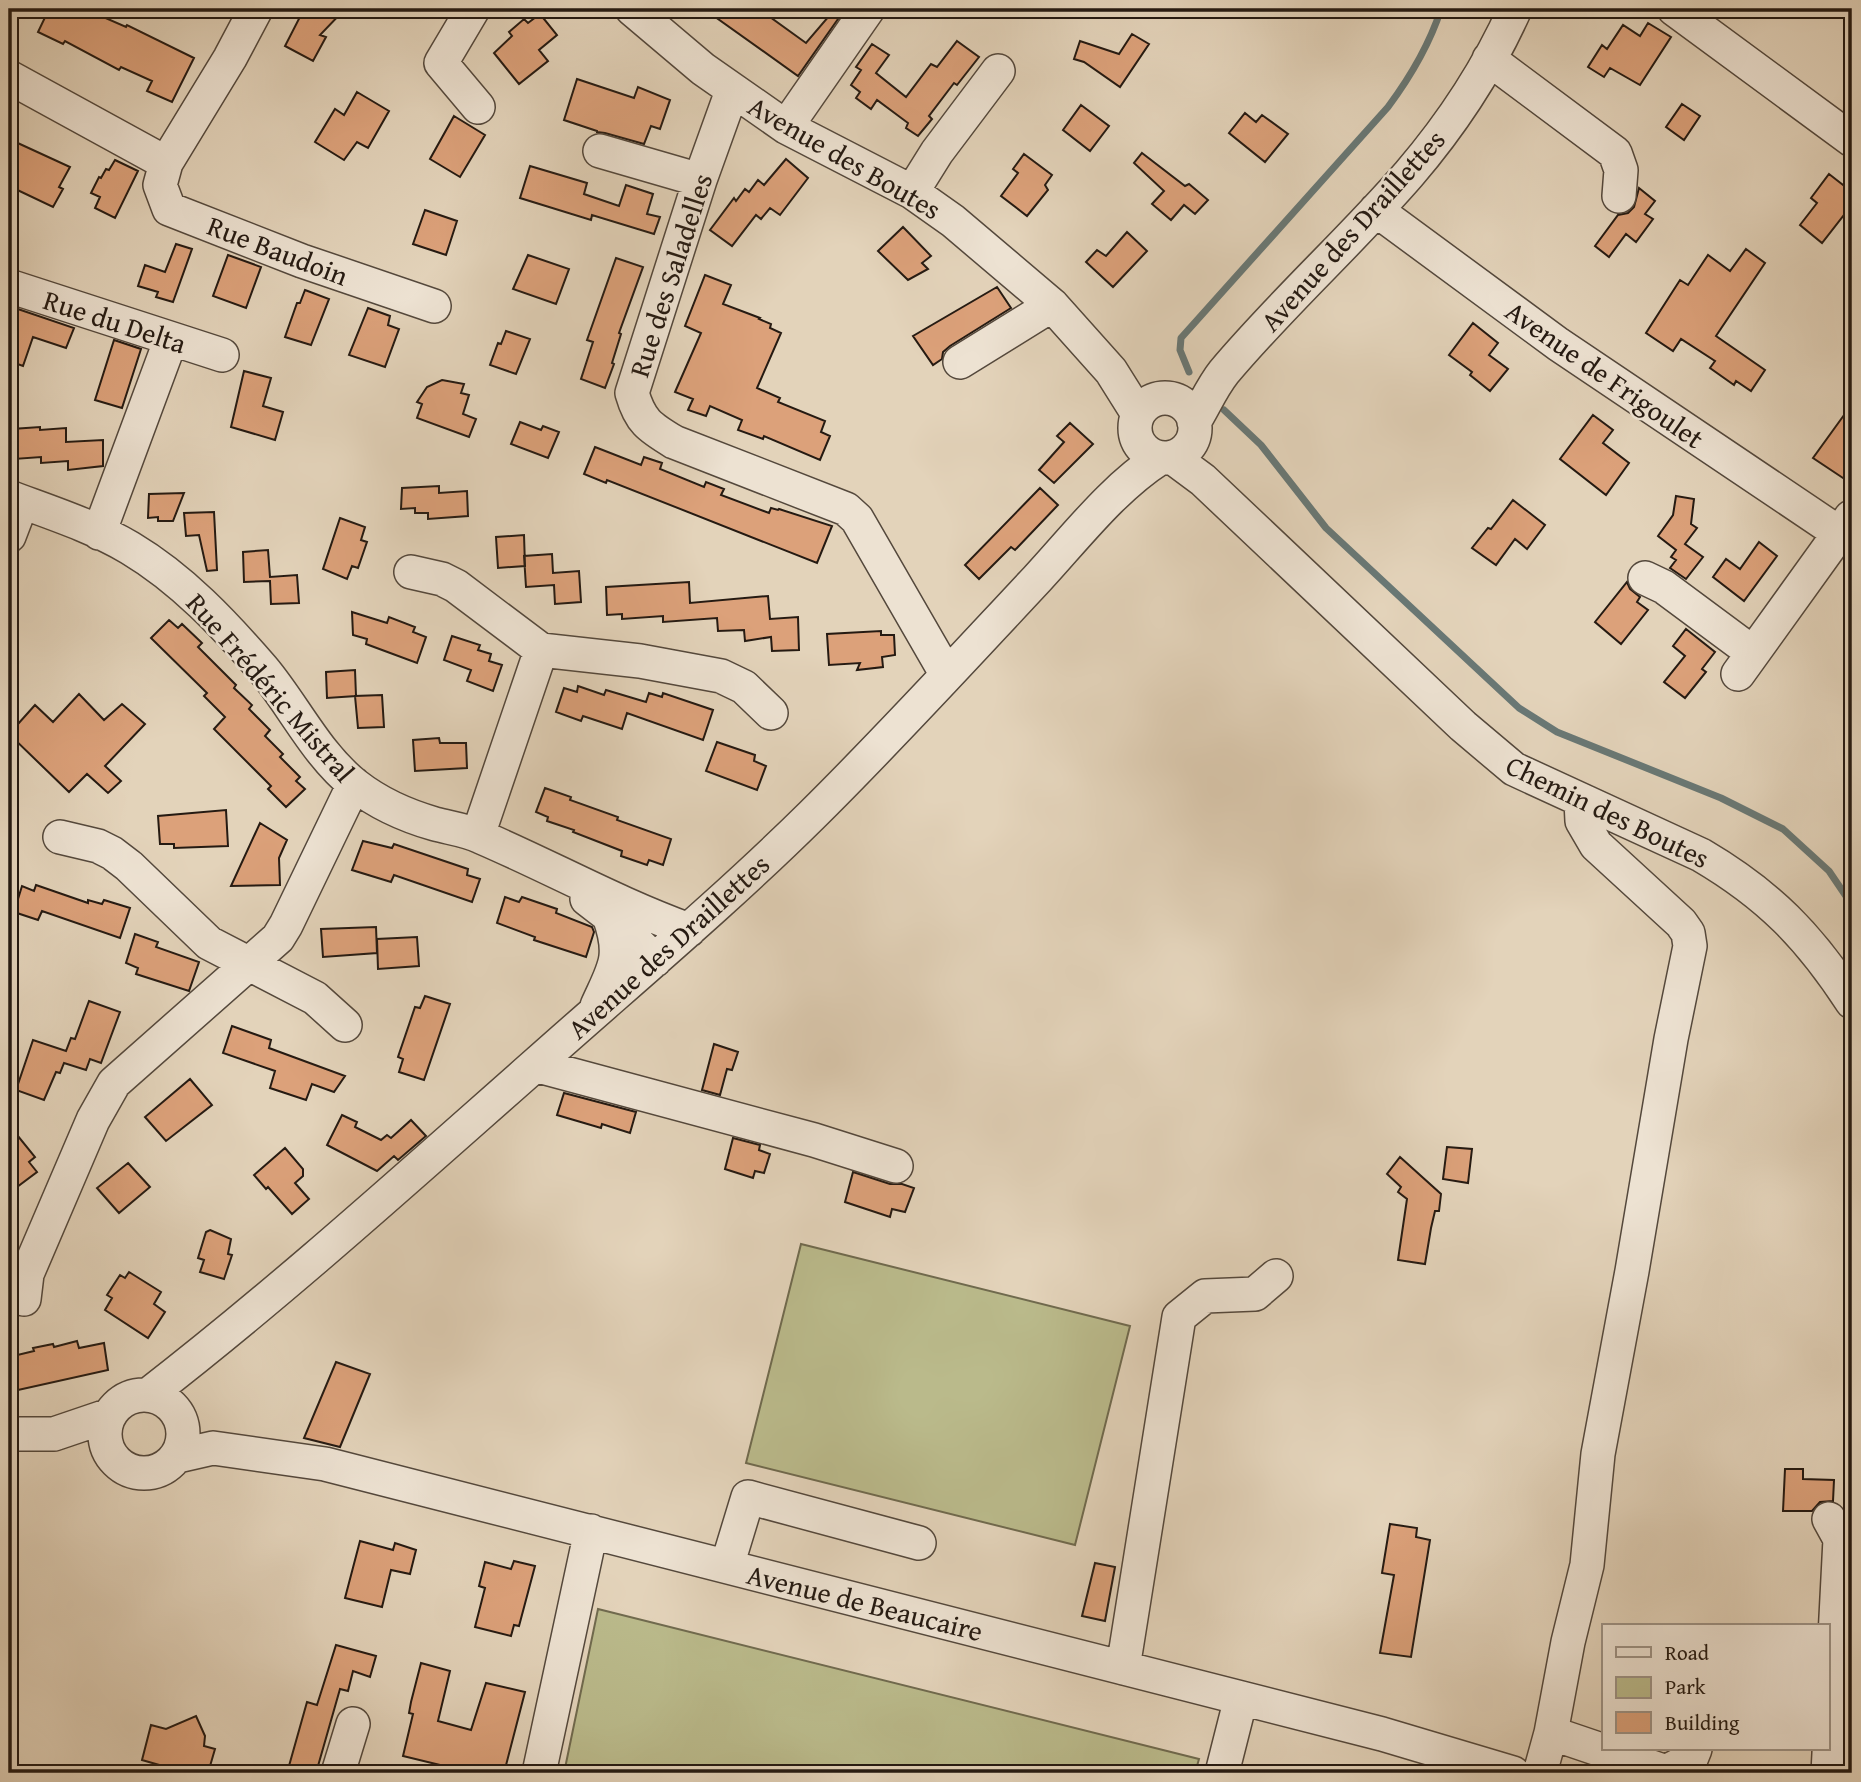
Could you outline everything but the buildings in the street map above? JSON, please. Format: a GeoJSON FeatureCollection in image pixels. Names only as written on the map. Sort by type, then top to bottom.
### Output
{"type":"FeatureCollection","features":[{"type":"Feature","properties":{"kind":"street","name":"Rue Baudoin"},"geometry":{"type":"LineString","coordinates":[[256,9],[230,58],[166,163],[160,185],[169,209],[302,261],[434,306]]}},
{"type":"Feature","properties":{"kind":"street"},"geometry":{"type":"LineString","coordinates":[[473,9],[442,63],[478,107]]}},
{"type":"Feature","properties":{"kind":"street","name":"Avenue des Boutes"},"geometry":{"type":"LineString","coordinates":[[632,9],[678,50],[786,127],[912,192],[963,229],[1052,305],[1166,430]]}},
{"type":"Feature","properties":{"kind":"street"},"geometry":{"type":"LineString","coordinates":[[786,127],[868,9]]}},
{"type":"Feature","properties":{"kind":"street","name":"Avenue des Draillettes"},"geometry":{"type":"LineString","coordinates":[[169,1409],[192,1361],[437,1153],[689,930],[812,816],[1112,499],[1166,430],[1223,374],[1410,173],[1455,112],[1500,43],[1515,9]]}},
{"type":"Feature","properties":{"kind":"street"},"geometry":{"type":"LineString","coordinates":[[1674,9],[1852,139]]}},
{"type":"Feature","properties":{"kind":"street"},"geometry":{"type":"LineString","coordinates":[[1489,59],[1615,153],[1621,170],[1619,197]]}},
{"type":"Feature","properties":{"kind":"street"},"geometry":{"type":"LineString","coordinates":[[912,192],[937,152],[999,71]]}},
{"type":"Feature","properties":{"kind":"street"},"geometry":{"type":"LineString","coordinates":[[9,77],[166,163]]}},
{"type":"Feature","properties":{"kind":"street","name":"Rue des Saladelles"},"geometry":{"type":"LineString","coordinates":[[732,91],[700,180],[632,393],[638,414],[652,429],[674,442],[846,509],[857,519],[947,675]]}},
{"type":"Feature","properties":{"kind":"street"},"geometry":{"type":"LineString","coordinates":[[600,151],[700,180]]}},
{"type":"Feature","properties":{"kind":"street","name":"Avenue de Frigoulet"},"geometry":{"type":"LineString","coordinates":[[1376,210],[1558,344],[1846,524],[1745,664],[1664,587],[1645,578]]}},
{"type":"Feature","properties":{"kind":"street","name":"Rue du Delta"},"geometry":{"type":"LineString","coordinates":[[9,286],[222,355]]}},
{"type":"Feature","properties":{"kind":"street"},"geometry":{"type":"LineString","coordinates":[[960,362],[1052,305]]}},
{"type":"Feature","properties":{"kind":"street"},"geometry":{"type":"LineString","coordinates":[[99,533],[171,338]]}},
{"type":"Feature","properties":{"kind":"street","name":"Chemin des Boutes"},"geometry":{"type":"LineString","coordinates":[[1166,430],[1203,480],[1495,754],[1525,775],[1701,855],[1761,895],[1795,925],[1818,952],[1852,1002]]}},
{"type":"Feature","properties":{"kind":"street"},"geometry":{"type":"LineString","coordinates":[[9,536],[16,499]]}},
{"type":"Feature","properties":{"kind":"street","name":"Rue Frédéric Mistral"},"geometry":{"type":"LineString","coordinates":[[16,499],[129,547],[157,566],[206,607],[264,670],[326,755],[354,784],[378,800],[432,823],[478,835],[655,918],[689,930]]}},
{"type":"Feature","properties":{"kind":"street"},"geometry":{"type":"LineString","coordinates":[[411,572],[442,579],[456,586],[541,650],[640,661],[721,676],[744,687],[771,713]]}},
{"type":"Feature","properties":{"kind":"street"},"geometry":{"type":"LineString","coordinates":[[478,835],[541,650]]}},
{"type":"Feature","properties":{"kind":"street"},"geometry":{"type":"LineString","coordinates":[[24,1298],[27,1274],[93,1120],[114,1083],[278,938],[354,784]]}},
{"type":"Feature","properties":{"kind":"street"},"geometry":{"type":"LineString","coordinates":[[1540,1773],[1587,1564],[1598,1454],[1671,1039],[1690,946],[1688,933],[1681,923],[1595,845],[1582,821],[1581,801]]}},
{"type":"Feature","properties":{"kind":"street"},"geometry":{"type":"LineString","coordinates":[[60,837],[98,846],[112,853],[201,936],[247,964],[315,998],[345,1025]]}},
{"type":"Feature","properties":{"kind":"street","name":"Rue Frédéric Mistral"},"geometry":{"type":"LineString","coordinates":[[540,864],[610,916],[655,960]]}},
{"type":"Feature","properties":{"kind":"street"},"geometry":{"type":"LineString","coordinates":[[594,1012],[617,960],[617,938],[610,916]]}},
{"type":"Feature","properties":{"kind":"street"},"geometry":{"type":"LineString","coordinates":[[535,1065],[814,1140],[896,1166]]}},
{"type":"Feature","properties":{"kind":"street"},"geometry":{"type":"LineString","coordinates":[[1123,1668],[1179,1317],[1205,1296],[1255,1294],[1276,1276]]}},
{"type":"Feature","properties":{"kind":"street"},"geometry":{"type":"LineString","coordinates":[[54,1434],[110,1415],[126,1399],[169,1409],[213,1448]]}},
{"type":"Feature","properties":{"kind":"street"},"geometry":{"type":"LineString","coordinates":[[110,1415],[105,1435],[111,1455],[119,1465],[131,1472],[144,1474],[169,1466],[178,1456],[184,1434],[169,1409]]}},
{"type":"Feature","properties":{"kind":"street"},"geometry":{"type":"LineString","coordinates":[[9,1433],[54,1434],[111,1455]]}},
{"type":"Feature","properties":{"kind":"street","name":"Avenue de Beaucaire"},"geometry":{"type":"LineString","coordinates":[[178,1456],[213,1448],[324,1464],[1382,1734],[1513,1773]]}},
{"type":"Feature","properties":{"kind":"street"},"geometry":{"type":"LineString","coordinates":[[727,1566],[748,1497],[919,1543]]}},
{"type":"Feature","properties":{"kind":"street"},"geometry":{"type":"LineString","coordinates":[[1829,1519],[1840,1539],[1843,1773]]}},
{"type":"Feature","properties":{"kind":"street"},"geometry":{"type":"LineString","coordinates":[[539,1773],[591,1531]]}},
{"type":"Feature","properties":{"kind":"street"},"geometry":{"type":"LineString","coordinates":[[1828,1773],[1843,1629]]}},
{"type":"Feature","properties":{"kind":"street"},"geometry":{"type":"LineString","coordinates":[[1222,1773],[1241,1698]]}},
{"type":"Feature","properties":{"kind":"street"},"geometry":{"type":"LineString","coordinates":[[338,1773],[353,1724]]}},
{"type":"Feature","properties":{"kind":"street"},"geometry":{"type":"LineString","coordinates":[[1551,1733],[1666,1772],[1690,1759],[1694,1750]]}},
{"type":"Feature","properties":{"kind":"green space"},"geometry":{"type":"Polygon","coordinates":[[[801,1244],[1130,1326],[1075,1545],[746,1463],[801,1244]]]}},
{"type":"Feature","properties":{"kind":"green space"},"geometry":{"type":"Polygon","coordinates":[[[598,1609],[1199,1759],[1195,1773],[564,1773],[598,1609]]]}},
{"type":"Feature","properties":{"kind":"waterway"},"geometry":{"type":"LineString","coordinates":[[1189,372],[1180,350],[1181,338],[1388,107],[1419,60],[1441,9]]}},
{"type":"Feature","properties":{"kind":"waterway"},"geometry":{"type":"LineString","coordinates":[[1224,410],[1261,445],[1326,528],[1519,708],[1557,732],[1721,798],[1783,829],[1829,871],[1852,905]]}}]}
